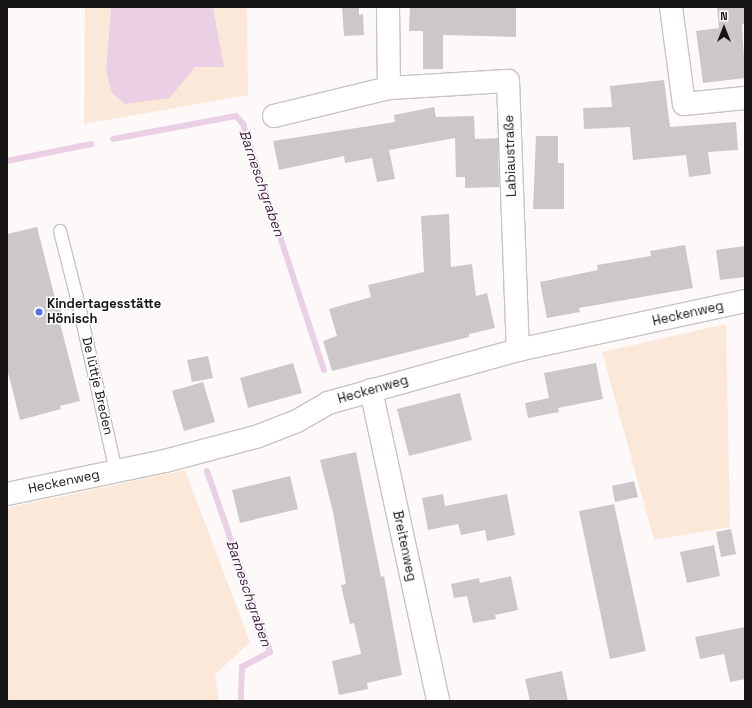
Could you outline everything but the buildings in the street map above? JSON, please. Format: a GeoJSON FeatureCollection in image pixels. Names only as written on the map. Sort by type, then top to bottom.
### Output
{"type":"FeatureCollection","features":[{"type":"Feature","properties":{"kind":"street"},"geometry":{"type":"LineString","coordinates":[[388,7],[389,88]]}},
{"type":"Feature","properties":{"kind":"street"},"geometry":{"type":"LineString","coordinates":[[672,7],[684,104],[745,98]]}},
{"type":"Feature","properties":{"kind":"street","name":"Labiaustraße"},"geometry":{"type":"LineString","coordinates":[[274,116],[389,88],[508,80],[518,350]]}},
{"type":"Feature","properties":{"kind":"street","name":"Heckenweg"},"geometry":{"type":"LineString","coordinates":[[7,494],[116,471],[256,437],[296,421],[328,403],[518,350],[745,301]]}},
{"type":"Feature","properties":{"kind":"street","name":"Breitenweg"},"geometry":{"type":"LineString","coordinates":[[371,390],[438,701]]}},
{"type":"Feature","properties":{"kind":"lane","name":"De lüttje Breden"},"geometry":{"type":"LineString","coordinates":[[60,231],[80,306],[116,471]]}},
{"type":"Feature","properties":{"kind":"shaded area"},"geometry":{"type":"Polygon","coordinates":[[[85,7],[111,7],[106,71],[170,98],[195,67],[224,67],[213,7],[247,7],[248,95],[84,124],[85,7]]]}},
{"type":"Feature","properties":{"kind":"shaded area"},"geometry":{"type":"Polygon","coordinates":[[[111,7],[213,7],[224,67],[195,67],[170,98],[125,104],[112,93],[106,71],[111,7]]]}},
{"type":"Feature","properties":{"kind":"shaded area"},"geometry":{"type":"Polygon","coordinates":[[[726,324],[730,527],[654,540],[602,352],[726,324]]]}},
{"type":"Feature","properties":{"kind":"shaded area"},"geometry":{"type":"Polygon","coordinates":[[[185,470],[250,642],[215,675],[219,701],[7,701],[7,508],[185,470]]]}},
{"type":"Feature","properties":{"kind":"waterway","name":"Barneschgraben"},"geometry":{"type":"LineString","coordinates":[[113,139],[236,116],[243,124],[324,370]]}},
{"type":"Feature","properties":{"kind":"waterway","name":"Barneschgraben"},"geometry":{"type":"LineString","coordinates":[[7,161],[91,144]]}},
{"type":"Feature","properties":{"kind":"waterway","name":"Barneschgraben"},"geometry":{"type":"LineString","coordinates":[[207,471],[270,652],[242,667],[241,701]]}},
{"type":"Feature","properties":{"kind":"place","name":"Kindertagesstätte Hönisch"},"geometry":{"type":"Point","coordinates":[39,312]}}]}
